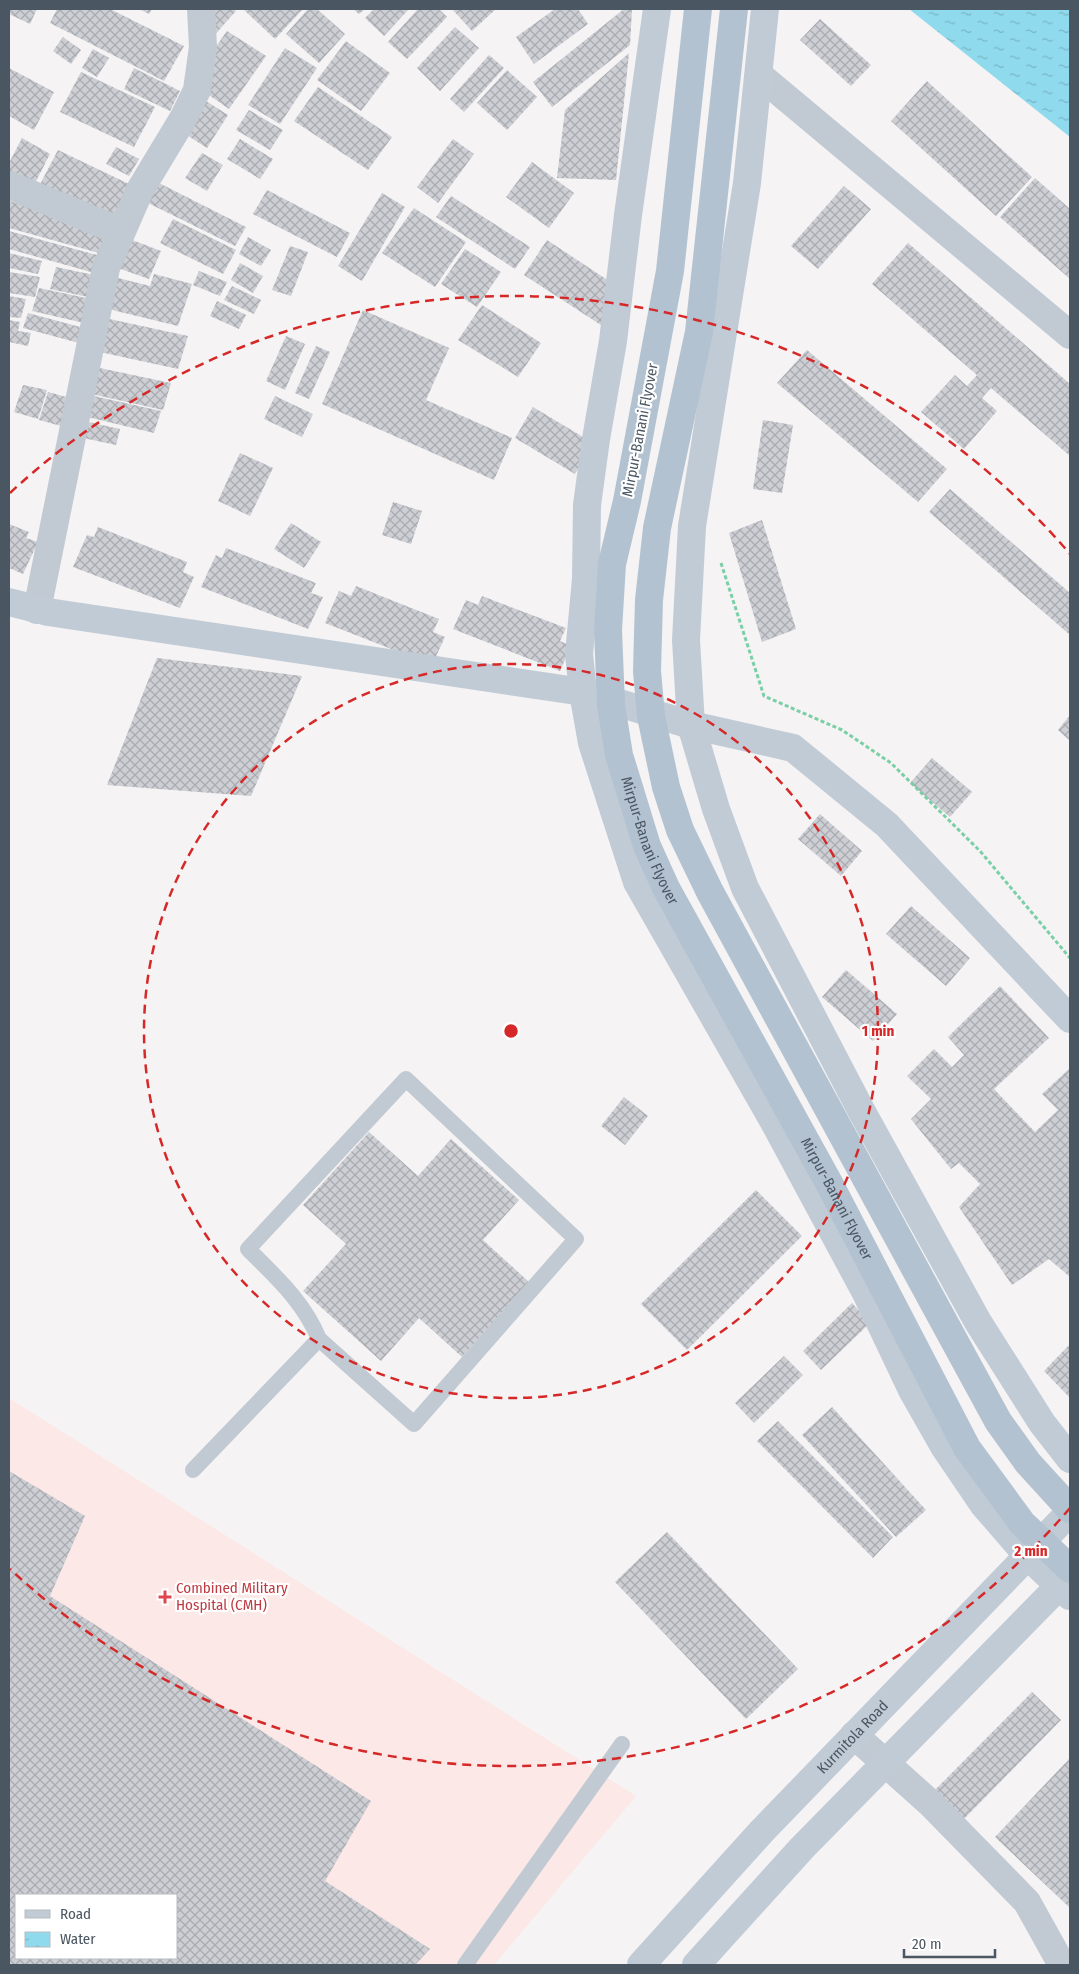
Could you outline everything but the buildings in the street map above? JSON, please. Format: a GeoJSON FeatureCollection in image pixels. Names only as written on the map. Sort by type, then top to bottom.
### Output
{"type":"FeatureCollection","features":[{"type":"Feature","properties":{"kind":"main road"},"geometry":{"type":"LineString","coordinates":[[657,9],[628,215],[613,341],[587,505],[586,579],[579,654],[583,692],[592,743],[637,882],[774,1122],[866,1293],[912,1390],[945,1448],[984,1504],[1028,1556],[1067,1582],[802,1848],[696,1965]]}},
{"type":"Feature","properties":{"kind":"main road","name":"Mirpur-Banani Flyover"},"geometry":{"type":"LineString","coordinates":[[698,9],[670,271],[612,564],[608,630],[611,705],[619,755],[648,846],[666,888],[829,1183],[967,1448],[1067,1582]]}},
{"type":"Feature","properties":{"kind":"main road","name":"Mirpur-Banani Flyover"},"geometry":{"type":"LineString","coordinates":[[734,9],[699,332],[657,528],[649,600],[647,671],[651,716],[657,749],[680,830],[720,909],[998,1421],[1028,1462],[1070,1511]]}},
{"type":"Feature","properties":{"kind":"main road"},"geometry":{"type":"LineString","coordinates":[[765,9],[747,183],[692,526],[686,640],[691,725],[716,809],[749,896],[861,1110],[978,1322],[1042,1423],[1070,1459]]}},
{"type":"Feature","properties":{"kind":"main road"},"geometry":{"type":"LineString","coordinates":[[9,602],[37,610],[583,692],[691,725],[793,748],[887,825],[1070,1019]]}},
{"type":"Feature","properties":{"kind":"main road","name":"Kurmitola Road"},"geometry":{"type":"LineString","coordinates":[[641,1965],[762,1832],[1070,1511]]}},
{"type":"Feature","properties":{"kind":"street"},"geometry":{"type":"LineString","coordinates":[[37,610],[106,268],[140,190],[184,118],[197,90],[203,47],[201,9]]}},
{"type":"Feature","properties":{"kind":"street"},"geometry":{"type":"LineString","coordinates":[[759,75],[1070,335]]}},
{"type":"Feature","properties":{"kind":"street"},"geometry":{"type":"LineString","coordinates":[[9,185],[105,225],[122,229]]}},
{"type":"Feature","properties":{"kind":"street"},"geometry":{"type":"LineString","coordinates":[[854,1735],[930,1803],[1027,1902],[1062,1965]]}},
{"type":"Feature","properties":{"kind":"lane"},"geometry":{"type":"LineString","coordinates":[[406,1079],[576,1239],[414,1424],[319,1339],[312,1323],[293,1295],[248,1249],[406,1079]]}},
{"type":"Feature","properties":{"kind":"lane"},"geometry":{"type":"LineString","coordinates":[[193,1470],[319,1339]]}},
{"type":"Feature","properties":{"kind":"lane"},"geometry":{"type":"LineString","coordinates":[[465,1965],[622,1744]]}},
{"type":"Feature","properties":{"kind":"path"},"geometry":{"type":"LineString","coordinates":[[719,557],[764,696],[842,730],[891,763],[980,851],[1070,958]]}},
{"type":"Feature","properties":{"kind":"shaded area","name":"Combined Military Hospital (CMH)"},"geometry":{"type":"Polygon","coordinates":[[[9,1398],[636,1796],[494,1965],[9,1965],[9,1398]]]}},
{"type":"Feature","properties":{"kind":"water"},"geometry":{"type":"Polygon","coordinates":[[[909,9],[1070,9],[1070,137],[909,9]]]}},
{"type":"Feature","properties":{"kind":"place","name":"Combined Military Hospital (CMH)"},"geometry":{"type":"Point","coordinates":[165,1597]}}]}
